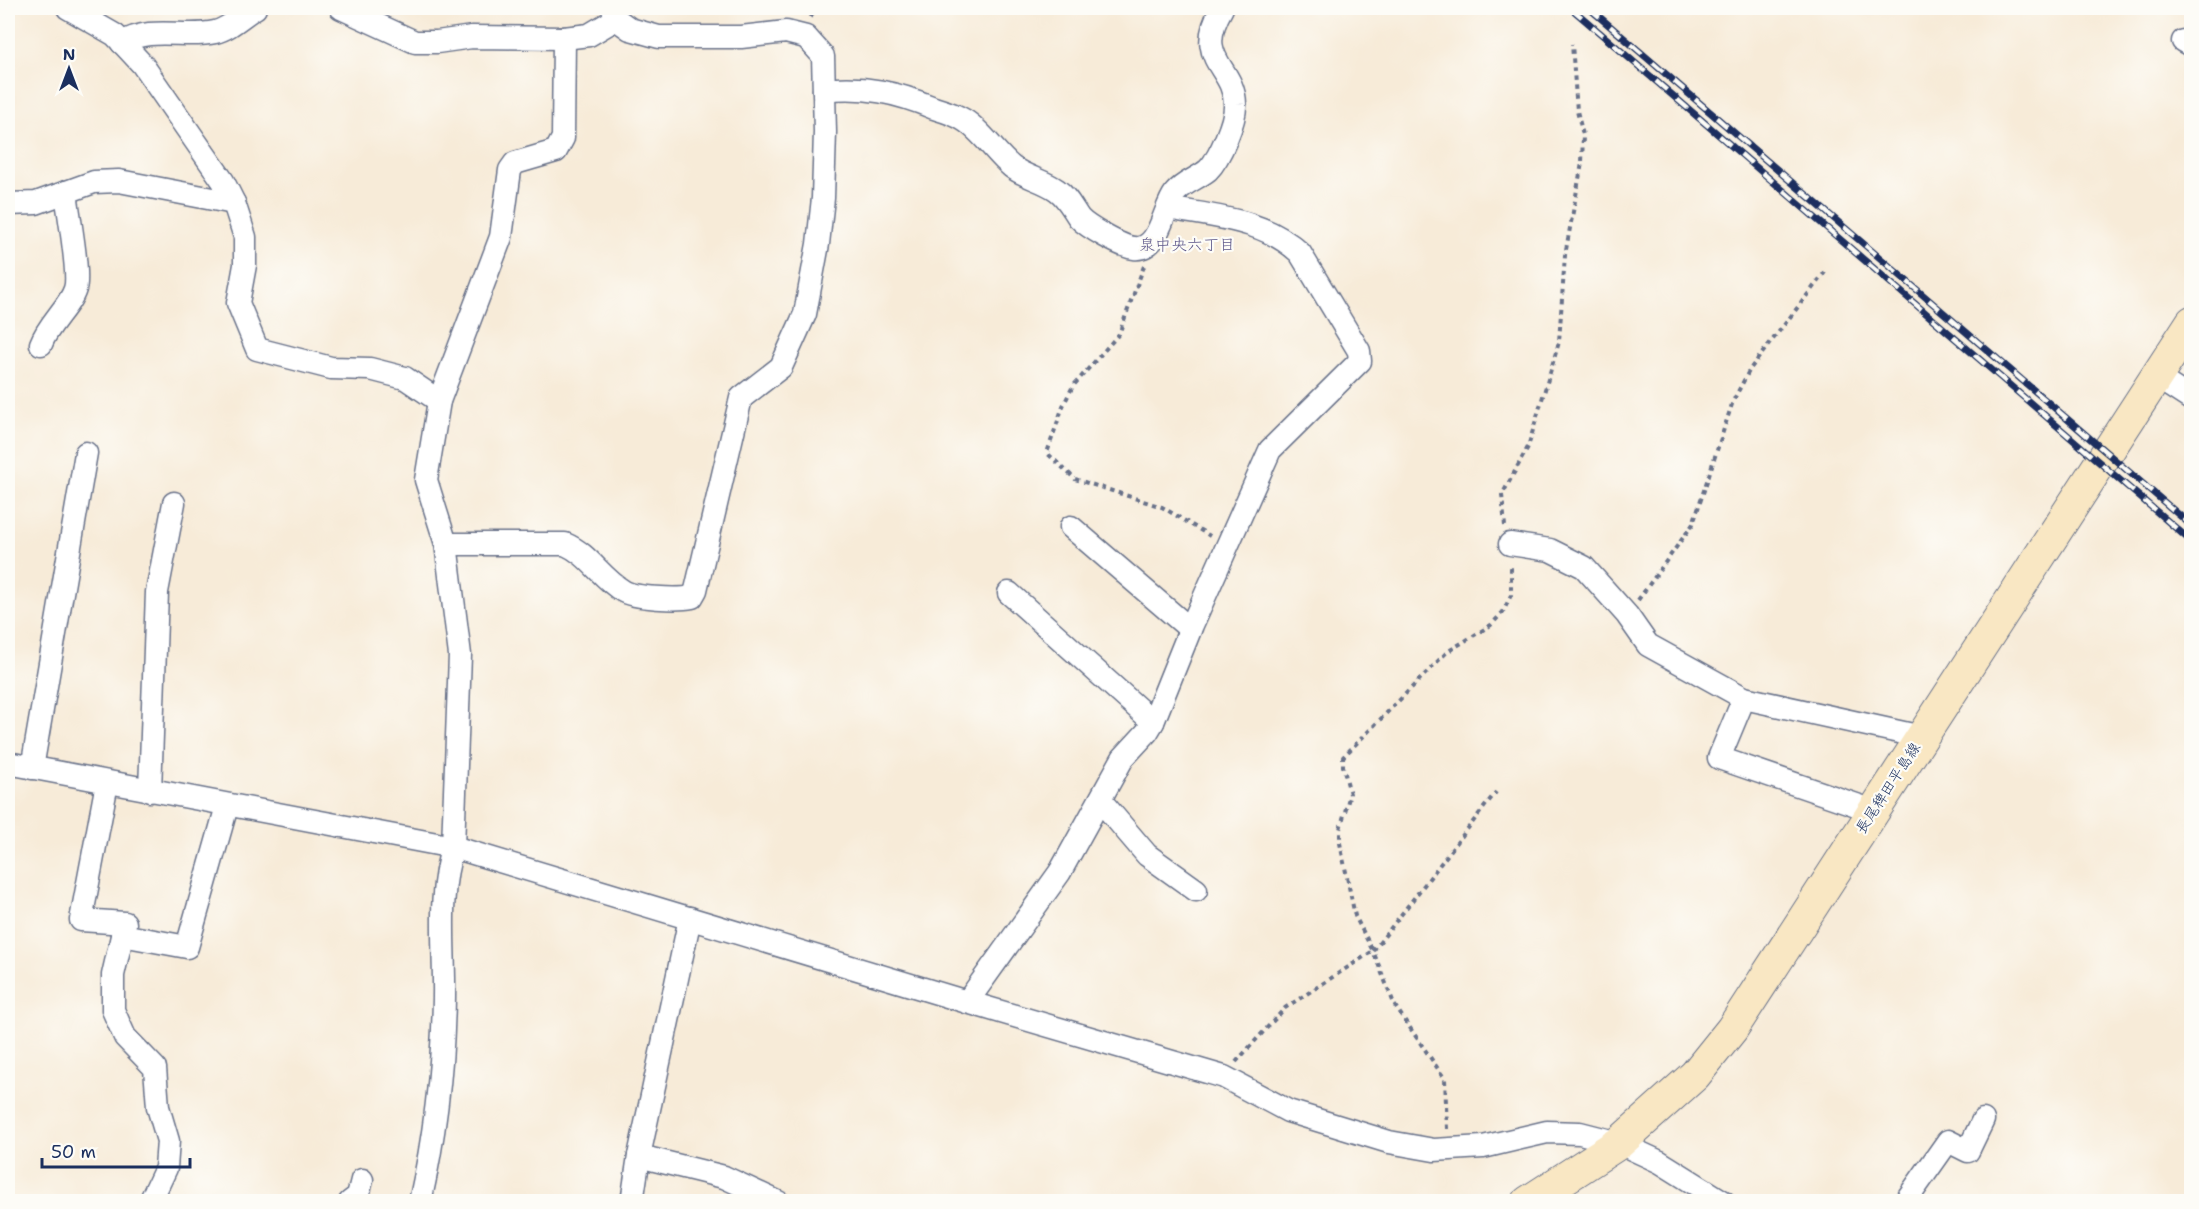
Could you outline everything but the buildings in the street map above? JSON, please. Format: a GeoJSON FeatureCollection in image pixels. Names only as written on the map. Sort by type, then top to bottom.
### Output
{"type":"FeatureCollection","features":[{"type":"Feature","properties":{"kind":"main road","name":"長尾稗田平島線"},"geometry":{"type":"LineString","coordinates":[[1528,1202],[1618,1143],[1695,1075],[1732,1029],[2191,323]]}},
{"type":"Feature","properties":{"kind":"street"},"geometry":{"type":"LineString","coordinates":[[68,8],[115,35],[142,64],[223,181],[234,203],[244,237],[245,265],[238,303],[249,336],[257,349],[331,368],[370,369],[405,378],[439,401]]}},
{"type":"Feature","properties":{"kind":"street"},"geometry":{"type":"LineString","coordinates":[[341,8],[415,42],[437,42],[472,37],[564,38],[588,35],[614,14],[630,29],[659,37],[741,37],[786,32],[806,37],[823,56],[823,198],[818,244],[805,314],[781,367],[741,398],[696,590],[692,597],[671,600],[625,592],[579,550],[565,544],[446,544]]}},
{"type":"Feature","properties":{"kind":"street"},"geometry":{"type":"LineString","coordinates":[[824,90],[843,87],[882,90],[909,97],[963,119],[1014,169],[1057,190],[1080,219],[1094,230],[1134,248],[1147,245],[1155,237],[1173,195],[1183,185],[1208,169],[1232,125],[1234,93],[1212,50],[1211,29],[1222,8]]}},
{"type":"Feature","properties":{"kind":"street"},"geometry":{"type":"LineString","coordinates":[[122,43],[133,36],[148,33],[215,32],[250,9]]}},
{"type":"Feature","properties":{"kind":"street"},"geometry":{"type":"LineString","coordinates":[[420,1202],[431,1155],[444,1020],[444,910],[453,847],[460,655],[446,544],[426,480],[439,401],[501,237],[510,170],[515,163],[556,150],[563,138],[564,38]]}},
{"type":"Feature","properties":{"kind":"street"},"geometry":{"type":"LineString","coordinates":[[8,204],[36,203],[94,182],[119,181],[234,203]]}},
{"type":"Feature","properties":{"kind":"street"},"geometry":{"type":"LineString","coordinates":[[41,344],[45,334],[75,289],[66,192]]}},
{"type":"Feature","properties":{"kind":"street"},"geometry":{"type":"LineString","coordinates":[[967,1002],[1060,872],[1123,759],[1154,722],[1190,629],[1270,450],[1356,367],[1359,361],[1359,351],[1300,254],[1288,242],[1257,226],[1168,208]]}},
{"type":"Feature","properties":{"kind":"street"},"geometry":{"type":"LineString","coordinates":[[2155,376],[2192,400]]}},
{"type":"Feature","properties":{"kind":"street"},"geometry":{"type":"LineString","coordinates":[[32,768],[86,453]]}},
{"type":"Feature","properties":{"kind":"street"},"geometry":{"type":"LineString","coordinates":[[150,791],[157,592],[174,503]]}},
{"type":"Feature","properties":{"kind":"street"},"geometry":{"type":"LineString","coordinates":[[1071,527],[1190,629]]}},
{"type":"Feature","properties":{"kind":"street"},"geometry":{"type":"LineString","coordinates":[[1510,544],[1550,550],[1584,567],[1627,615],[1648,645],[1743,698],[1922,737]]}},
{"type":"Feature","properties":{"kind":"street"},"geometry":{"type":"LineString","coordinates":[[1009,593],[1154,722]]}},
{"type":"Feature","properties":{"kind":"street"},"geometry":{"type":"LineString","coordinates":[[1743,698],[1719,758],[1874,811]]}},
{"type":"Feature","properties":{"kind":"street"},"geometry":{"type":"LineString","coordinates":[[8,763],[453,847],[1224,1077],[1288,1111],[1389,1142],[1434,1150],[1483,1147],[1547,1132],[1581,1133],[1618,1143],[1660,1162],[1723,1201]]}},
{"type":"Feature","properties":{"kind":"street"},"geometry":{"type":"LineString","coordinates":[[107,783],[81,920],[124,923],[113,975],[113,1010],[124,1037],[155,1068],[158,1107],[168,1141],[166,1168],[150,1202]]}},
{"type":"Feature","properties":{"kind":"street"},"geometry":{"type":"LineString","coordinates":[[1101,801],[1147,855],[1196,890]]}},
{"type":"Feature","properties":{"kind":"street"},"geometry":{"type":"LineString","coordinates":[[122,935],[187,947],[227,806]]}},
{"type":"Feature","properties":{"kind":"street"},"geometry":{"type":"LineString","coordinates":[[632,1202],[639,1156],[690,918]]}},
{"type":"Feature","properties":{"kind":"street"},"geometry":{"type":"LineString","coordinates":[[1905,1202],[1940,1135],[1968,1151],[1983,1120]]}},
{"type":"Feature","properties":{"kind":"street"},"geometry":{"type":"LineString","coordinates":[[639,1156],[724,1177],[778,1202]]}},
{"type":"Feature","properties":{"kind":"street"},"geometry":{"type":"LineString","coordinates":[[350,1202],[358,1197],[362,1180]]}},
{"type":"Feature","properties":{"kind":"path"},"geometry":{"type":"LineString","coordinates":[[1454,1149],[1448,1133],[1445,1079],[1395,1006],[1373,951],[1354,916],[1340,843],[1340,829],[1350,794],[1343,758],[1447,652],[1491,625],[1503,612],[1511,595],[1510,544],[1501,509],[1502,495],[1528,447],[1555,358],[1565,255],[1582,163],[1583,135],[1577,111],[1572,44]]}},
{"type":"Feature","properties":{"kind":"path"},"geometry":{"type":"LineString","coordinates":[[1147,245],[1149,255],[1123,326],[1106,350],[1073,386],[1063,406],[1047,453],[1075,479],[1162,507],[1208,532],[1222,557]]}},
{"type":"Feature","properties":{"kind":"path"},"geometry":{"type":"LineString","coordinates":[[1627,615],[1693,524],[1733,401],[1750,369],[1826,272]]}},
{"type":"Feature","properties":{"kind":"path"},"geometry":{"type":"LineString","coordinates":[[1224,1077],[1285,1008],[1373,951],[1496,792]]}},
{"type":"Feature","properties":{"kind":"railway"},"geometry":{"type":"LineString","coordinates":[[1571,8],[2192,542]]}},
{"type":"Feature","properties":{"kind":"railway"},"geometry":{"type":"LineString","coordinates":[[1589,8],[2192,526]]}},
{"type":"Feature","properties":{"kind":"district","name":"泉中央六丁目"},"geometry":{"type":"Point","coordinates":[1187,244]}}]}
